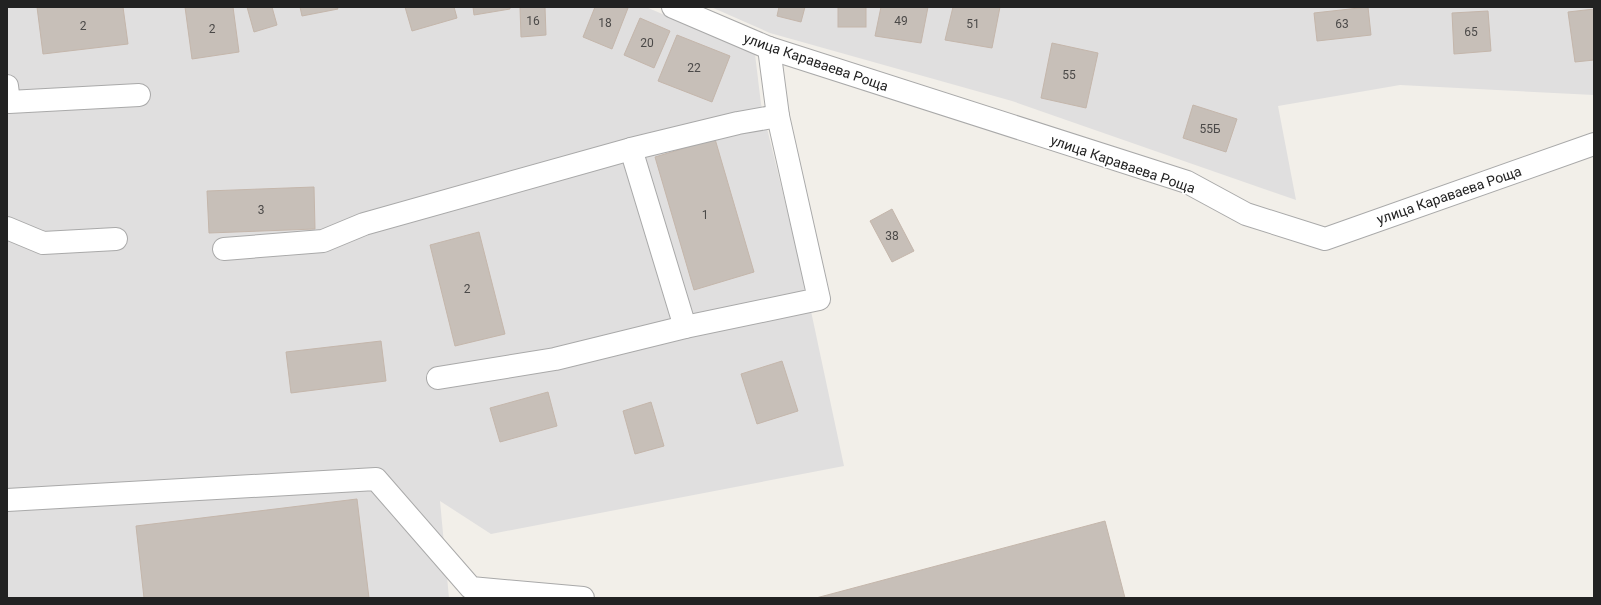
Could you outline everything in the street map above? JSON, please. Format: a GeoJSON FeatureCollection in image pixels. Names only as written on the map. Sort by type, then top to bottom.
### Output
{"type":"FeatureCollection","features":[{"type":"Feature","properties":{"kind":"street","name":"улица Караваева Роща"},"geometry":{"type":"LineString","coordinates":[[673,7],[769,48],[1186,182],[1246,214],[1325,239],[1594,144]]}},
{"type":"Feature","properties":{"kind":"street"},"geometry":{"type":"LineString","coordinates":[[438,378],[555,359],[685,327],[819,299],[778,116],[769,48]]}},
{"type":"Feature","properties":{"kind":"street"},"geometry":{"type":"LineString","coordinates":[[8,97],[139,95]]}},
{"type":"Feature","properties":{"kind":"street"},"geometry":{"type":"LineString","coordinates":[[224,250],[323,242],[364,224],[631,149],[738,123],[778,116]]}},
{"type":"Feature","properties":{"kind":"street"},"geometry":{"type":"LineString","coordinates":[[631,149],[685,327]]}},
{"type":"Feature","properties":{"kind":"street"},"geometry":{"type":"LineString","coordinates":[[7,228],[43,243],[116,239]]}},
{"type":"Feature","properties":{"kind":"street"},"geometry":{"type":"LineString","coordinates":[[7,500],[376,479],[472,593],[583,598]]}},
{"type":"Feature","properties":{"kind":"shaded area"},"geometry":{"type":"Polygon","coordinates":[[[7,7],[646,7],[755,54],[761,104],[805,283],[844,466],[491,534],[440,501],[449,598],[7,598],[7,7]]]}},
{"type":"Feature","properties":{"kind":"shaded area"},"geometry":{"type":"Polygon","coordinates":[[[711,7],[1594,7],[1594,95],[1400,85],[1278,106],[1296,200],[1012,101],[770,33],[711,7]]]}},
{"type":"Feature","properties":{"kind":"building"},"geometry":{"type":"Polygon","coordinates":[[[37,7],[123,7],[128,44],[43,54],[37,7]]]}},
{"type":"Feature","properties":{"kind":"building"},"geometry":{"type":"Polygon","coordinates":[[[185,7],[233,7],[239,52],[192,59],[185,7]]]}},
{"type":"Feature","properties":{"kind":"building"},"geometry":{"type":"Polygon","coordinates":[[[247,7],[272,7],[277,25],[254,32],[247,7]]]}},
{"type":"Feature","properties":{"kind":"building"},"geometry":{"type":"Polygon","coordinates":[[[300,7],[337,7],[338,9],[302,16],[300,7]]]}},
{"type":"Feature","properties":{"kind":"building"},"geometry":{"type":"Polygon","coordinates":[[[405,7],[454,7],[457,18],[412,31],[405,7]]]}},
{"type":"Feature","properties":{"kind":"building"},"geometry":{"type":"Polygon","coordinates":[[[473,7],[510,7],[510,9],[474,15],[473,7]]]}},
{"type":"Feature","properties":{"kind":"building"},"geometry":{"type":"Polygon","coordinates":[[[520,7],[545,7],[546,35],[521,37],[520,7]]]}},
{"type":"Feature","properties":{"kind":"building"},"geometry":{"type":"Polygon","coordinates":[[[595,7],[628,8],[612,49],[583,37],[595,7]]]}},
{"type":"Feature","properties":{"kind":"building"},"geometry":{"type":"Polygon","coordinates":[[[779,7],[805,7],[801,22],[777,16],[779,7]]]}},
{"type":"Feature","properties":{"kind":"building"},"geometry":{"type":"Polygon","coordinates":[[[838,7],[866,7],[866,27],[838,27],[838,7]]]}},
{"type":"Feature","properties":{"kind":"building"},"geometry":{"type":"Polygon","coordinates":[[[881,7],[928,7],[921,43],[875,36],[881,7]]]}},
{"type":"Feature","properties":{"kind":"building"},"geometry":{"type":"Polygon","coordinates":[[[953,7],[1000,7],[992,48],[945,40],[953,7]]]}},
{"type":"Feature","properties":{"kind":"building"},"geometry":{"type":"Polygon","coordinates":[[[1368,7],[1371,35],[1317,41],[1314,13],[1368,7]]]}},
{"type":"Feature","properties":{"kind":"building"},"geometry":{"type":"Polygon","coordinates":[[[1594,9],[1594,60],[1575,62],[1568,12],[1594,9]]]}},
{"type":"Feature","properties":{"kind":"building"},"geometry":{"type":"Polygon","coordinates":[[[1488,11],[1491,51],[1454,54],[1452,13],[1488,11]]]}},
{"type":"Feature","properties":{"kind":"building"},"geometry":{"type":"Polygon","coordinates":[[[640,18],[670,31],[654,68],[624,55],[640,18]]]}},
{"type":"Feature","properties":{"kind":"building"},"geometry":{"type":"Polygon","coordinates":[[[677,35],[730,56],[712,102],[658,81],[677,35]]]}},
{"type":"Feature","properties":{"kind":"building"},"geometry":{"type":"Polygon","coordinates":[[[1052,43],[1098,53],[1086,108],[1041,98],[1052,43]]]}},
{"type":"Feature","properties":{"kind":"building"},"geometry":{"type":"Polygon","coordinates":[[[1193,105],[1237,119],[1226,152],[1183,138],[1193,105]]]}},
{"type":"Feature","properties":{"kind":"building"},"geometry":{"type":"Polygon","coordinates":[[[715,139],[754,272],[694,290],[655,157],[715,139]]]}},
{"type":"Feature","properties":{"kind":"building"},"geometry":{"type":"Polygon","coordinates":[[[314,187],[315,229],[209,233],[207,191],[314,187]]]}},
{"type":"Feature","properties":{"kind":"building"},"geometry":{"type":"Polygon","coordinates":[[[892,209],[914,251],[892,262],[870,221],[892,209]]]}},
{"type":"Feature","properties":{"kind":"building"},"geometry":{"type":"Polygon","coordinates":[[[479,232],[505,334],[455,346],[430,245],[479,232]]]}},
{"type":"Feature","properties":{"kind":"building"},"geometry":{"type":"Polygon","coordinates":[[[381,341],[386,381],[291,393],[286,352],[381,341]]]}},
{"type":"Feature","properties":{"kind":"building"},"geometry":{"type":"Polygon","coordinates":[[[782,361],[798,411],[757,424],[741,374],[782,361]]]}},
{"type":"Feature","properties":{"kind":"building"},"geometry":{"type":"Polygon","coordinates":[[[548,392],[557,426],[500,442],[490,408],[548,392]]]}},
{"type":"Feature","properties":{"kind":"building"},"geometry":{"type":"Polygon","coordinates":[[[651,402],[664,446],[635,454],[623,411],[651,402]]]}},
{"type":"Feature","properties":{"kind":"building"},"geometry":{"type":"Polygon","coordinates":[[[357,499],[369,598],[144,598],[136,526],[357,499]]]}},
{"type":"Feature","properties":{"kind":"building"},"geometry":{"type":"Polygon","coordinates":[[[1105,521],[1125,598],[816,598],[1105,521]]]}}]}
